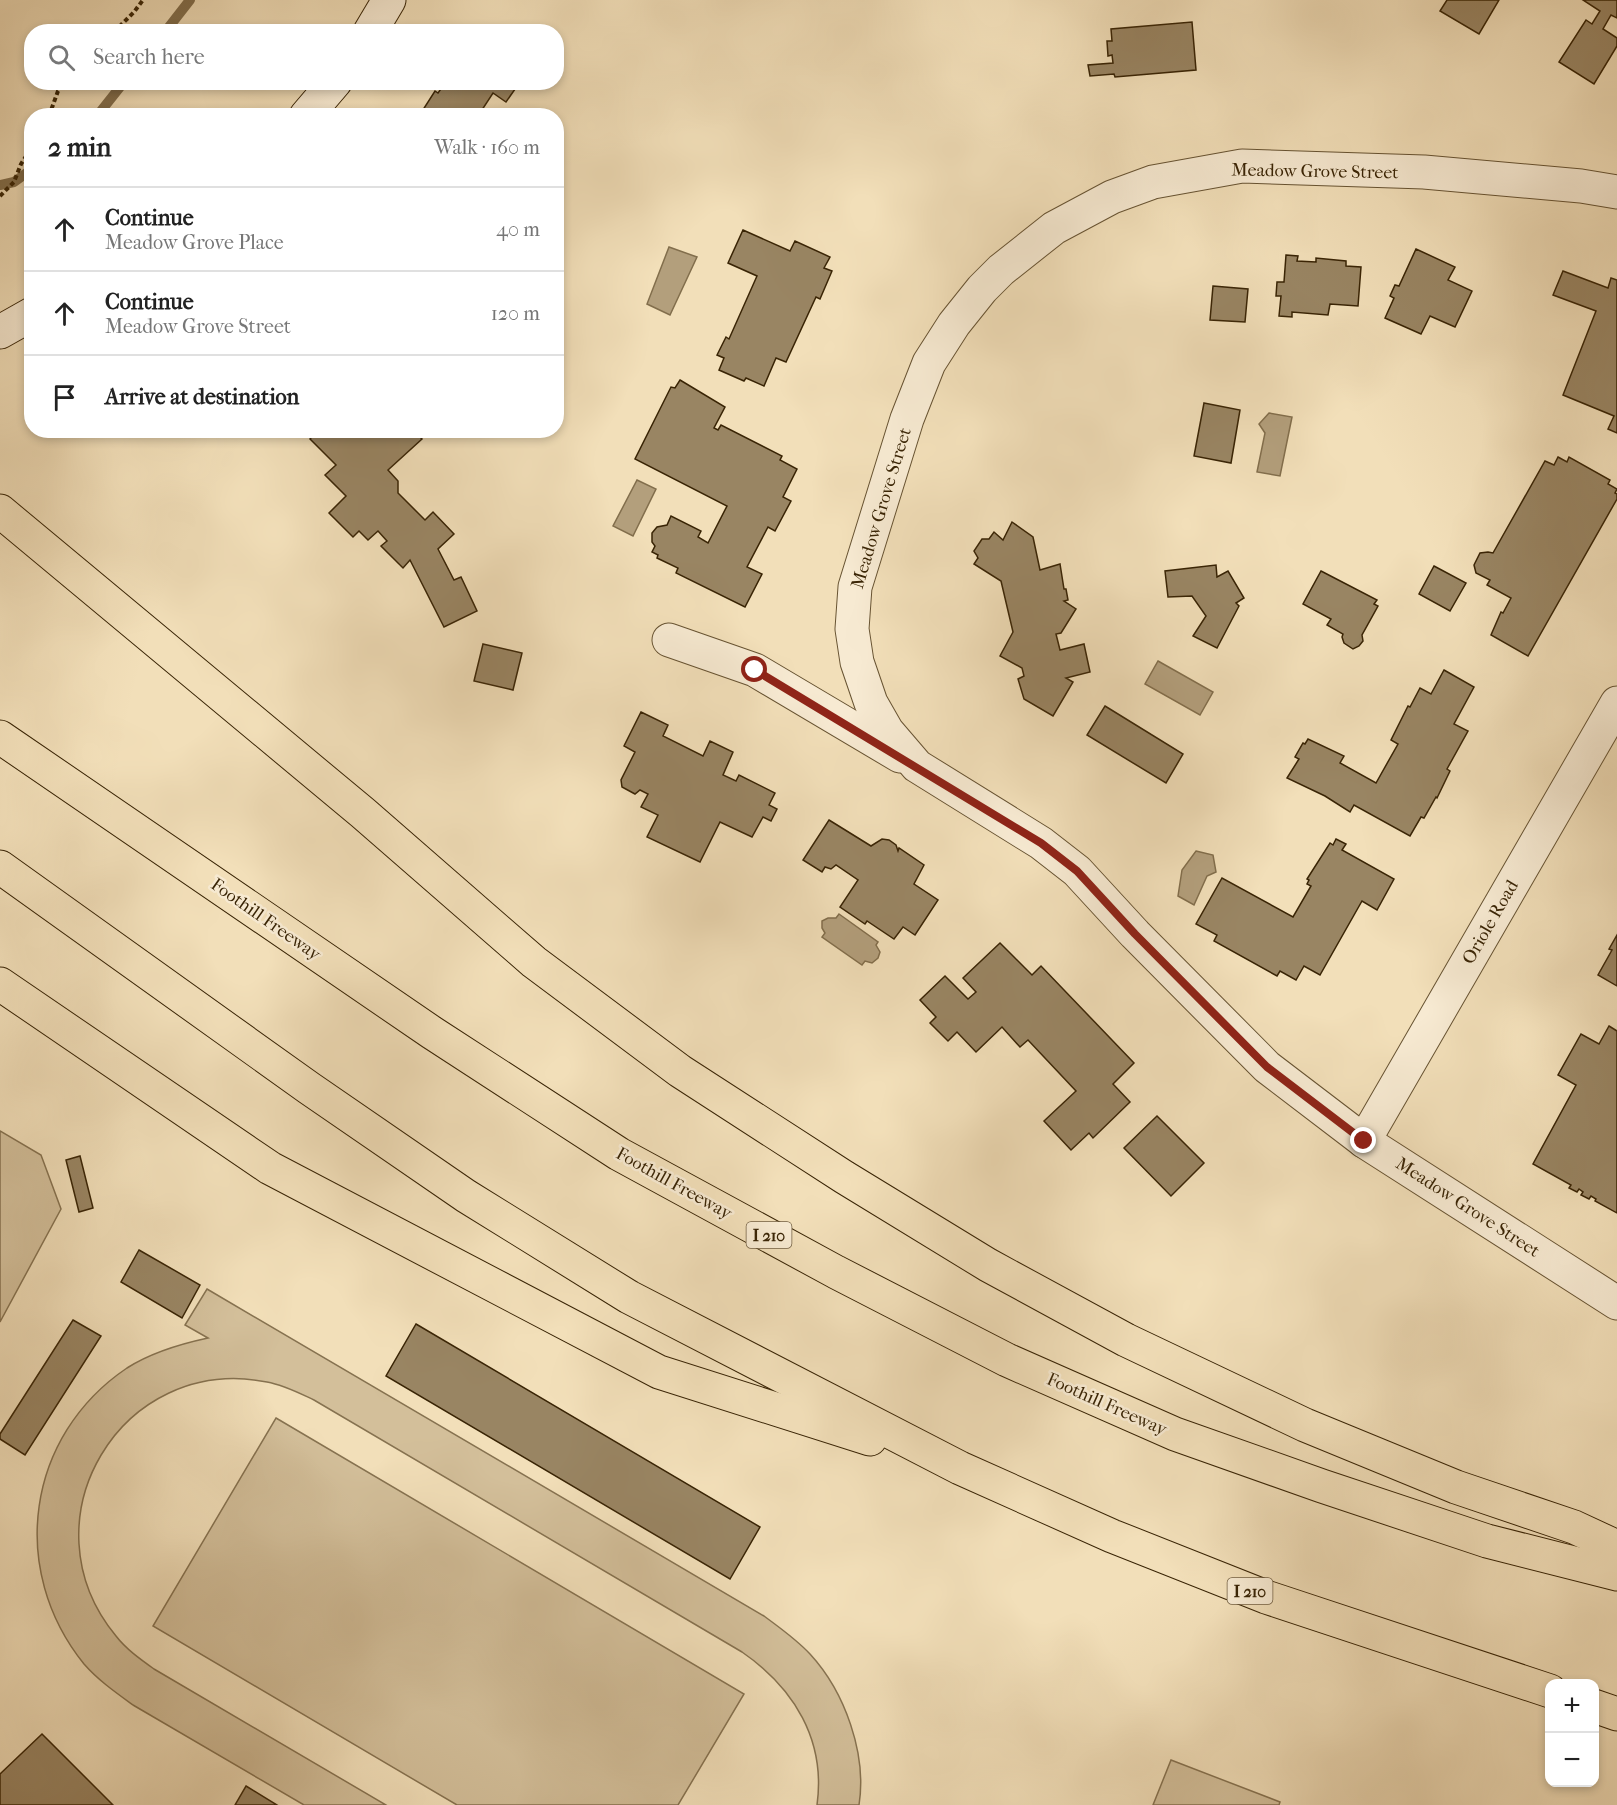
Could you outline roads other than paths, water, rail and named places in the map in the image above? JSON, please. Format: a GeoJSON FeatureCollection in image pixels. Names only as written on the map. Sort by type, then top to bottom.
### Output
{"type":"FeatureCollection","features":[{"type":"Feature","properties":{"kind":"highway"},"geometry":{"type":"LineString","coordinates":[[0,511],[363,813],[534,962],[680,1071],[844,1177],[988,1265],[1126,1340],[1305,1425],[1456,1487],[1574,1527],[1617,1546]]}},
{"type":"Feature","properties":{"kind":"highway","name":"Foothill Freeway"},"geometry":{"type":"LineString","coordinates":[[0,737],[431,1032],[619,1154],[947,1329],[1007,1360],[1175,1434],[1487,1541],[1617,1574]]}},
{"type":"Feature","properties":{"kind":"highway","name":"I 210"},"geometry":{"type":"LineString","coordinates":[[0,867],[309,1088],[466,1196],[629,1297],[960,1468],[1112,1536],[1266,1597],[1545,1689]]}},
{"type":"Feature","properties":{"kind":"highway"},"geometry":{"type":"LineString","coordinates":[[0,984],[146,1086],[270,1168],[659,1372],[960,1468]]}},
{"type":"Feature","properties":{"kind":"highway"},"geometry":{"type":"LineString","coordinates":[[1599,1707],[1617,1712]]}},
{"type":"Feature","properties":{"kind":"street"},"geometry":{"type":"LineString","coordinates":[[375,24],[389,0]]}},
{"type":"Feature","properties":{"kind":"street"},"geometry":{"type":"LineString","coordinates":[[313,108],[328,90]]}},
{"type":"Feature","properties":{"kind":"street","name":"Meadow Grove Street"},"geometry":{"type":"LineString","coordinates":[[1617,192],[1581,186],[1424,172],[1242,166],[1153,182],[1112,198],[1054,228],[1001,270],[982,289],[954,324],[929,363],[907,419],[855,587],[852,629],[857,662],[871,703],[887,731],[917,766],[1041,843],[1077,871],[1135,934],[1267,1067],[1364,1141],[1617,1303]]}},
{"type":"Feature","properties":{"kind":"street"},"geometry":{"type":"LineString","coordinates":[[0,332],[24,318]]}},
{"type":"Feature","properties":{"kind":"street"},"geometry":{"type":"LineString","coordinates":[[669,640],[755,670],[917,766]]}},
{"type":"Feature","properties":{"kind":"street","name":"Oriole Road"},"geometry":{"type":"LineString","coordinates":[[1364,1141],[1617,703]]}},
{"type":"Feature","properties":{"kind":"waterway"},"geometry":{"type":"LineString","coordinates":[[171,24],[190,0]]}},
{"type":"Feature","properties":{"kind":"waterway"},"geometry":{"type":"LineString","coordinates":[[103,108],[118,90]]}},
{"type":"Feature","properties":{"kind":"waterway"},"geometry":{"type":"LineString","coordinates":[[0,185],[14,182],[24,175]]}}]}
